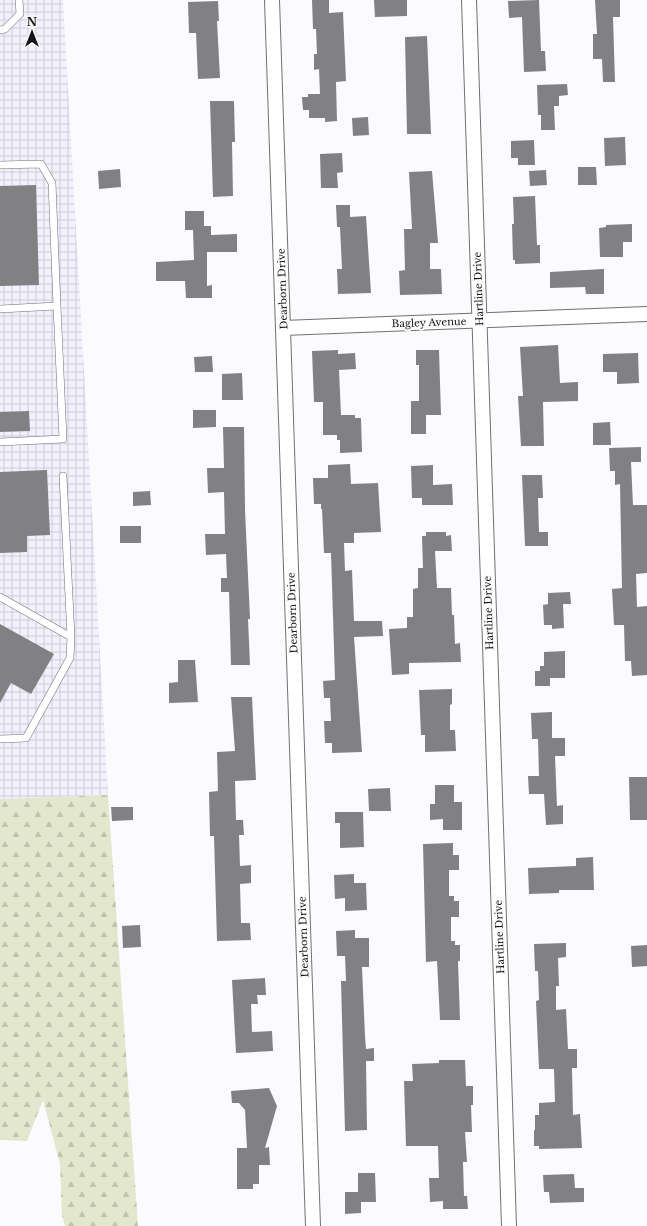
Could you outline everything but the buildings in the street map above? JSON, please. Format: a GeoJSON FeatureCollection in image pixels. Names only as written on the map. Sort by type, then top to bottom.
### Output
{"type":"FeatureCollection","features":[{"type":"Feature","properties":{"kind":"street","name":"Dearborn Drive"},"geometry":{"type":"LineString","coordinates":[[272,0],[313,1226]]}},
{"type":"Feature","properties":{"kind":"street","name":"Hartline Drive"},"geometry":{"type":"LineString","coordinates":[[469,0],[509,1226]]}},
{"type":"Feature","properties":{"kind":"street","name":"Bagley Avenue"},"geometry":{"type":"LineString","coordinates":[[283,328],[647,314]]}},
{"type":"Feature","properties":{"kind":"lane"},"geometry":{"type":"LineString","coordinates":[[0,30],[5,29],[20,14],[19,0]]}},
{"type":"Feature","properties":{"kind":"lane"},"geometry":{"type":"LineString","coordinates":[[0,166],[40,164],[52,183],[63,440],[0,442]]}},
{"type":"Feature","properties":{"kind":"lane"},"geometry":{"type":"LineString","coordinates":[[0,308],[57,306]]}},
{"type":"Feature","properties":{"kind":"lane"},"geometry":{"type":"LineString","coordinates":[[0,739],[26,738],[70,658],[71,637],[62,476]]}},
{"type":"Feature","properties":{"kind":"lane"},"geometry":{"type":"LineString","coordinates":[[0,597],[71,637]]}},
{"type":"Feature","properties":{"kind":"shaded area"},"geometry":{"type":"Polygon","coordinates":[[[0,0],[63,0],[108,795],[0,799],[0,0]]]}},
{"type":"Feature","properties":{"kind":"green space"},"geometry":{"type":"Polygon","coordinates":[[[108,795],[138,1226],[65,1226],[62,1216],[60,1164],[43,1100],[27,1141],[0,1140],[0,799],[108,795]]]}}]}
